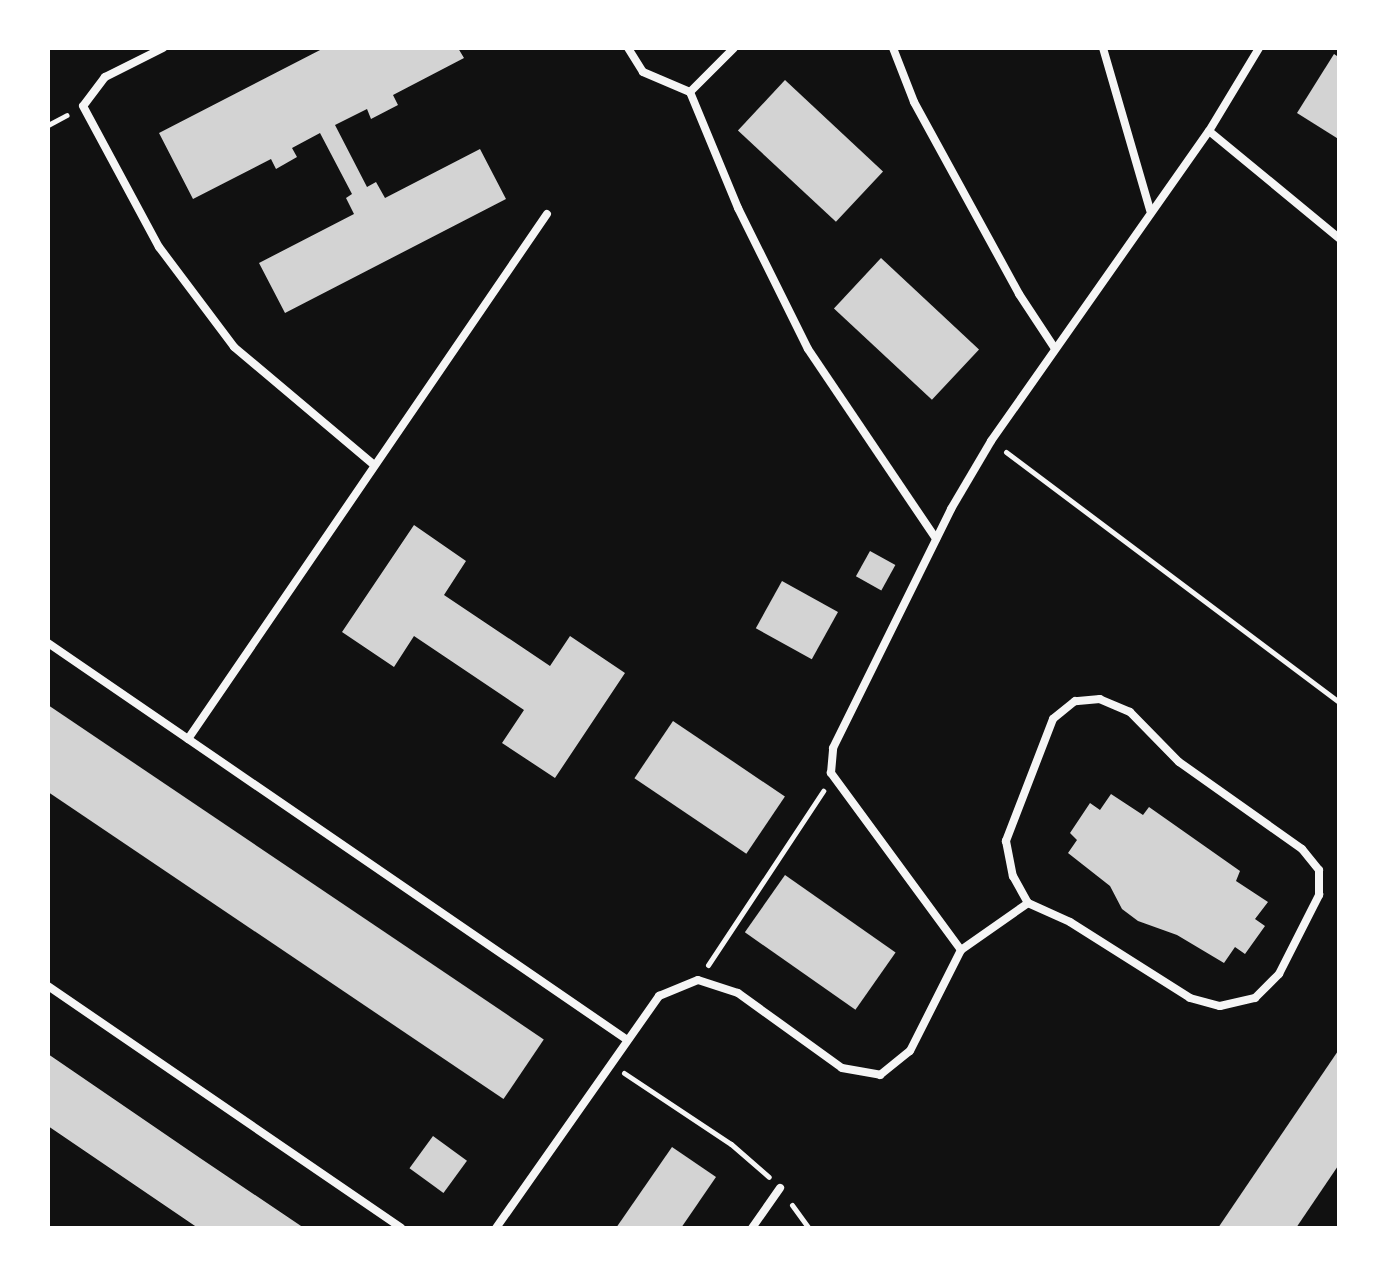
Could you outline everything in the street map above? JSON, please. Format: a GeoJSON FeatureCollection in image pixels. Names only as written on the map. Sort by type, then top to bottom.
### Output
{"type":"FeatureCollection","features":[{"type":"Feature","properties":{"kind":"lane"},"geometry":{"type":"LineString","coordinates":[[163,48],[106,76],[83,106],[159,247],[234,347],[374,466]]}},
{"type":"Feature","properties":{"kind":"lane"},"geometry":{"type":"LineString","coordinates":[[628,48],[643,72],[690,92],[738,208],[808,349],[936,540]]}},
{"type":"Feature","properties":{"kind":"lane"},"geometry":{"type":"LineString","coordinates":[[690,92],[734,48]]}},
{"type":"Feature","properties":{"kind":"lane"},"geometry":{"type":"LineString","coordinates":[[893,48],[914,102],[1019,294],[1054,347]]}},
{"type":"Feature","properties":{"kind":"lane"},"geometry":{"type":"LineString","coordinates":[[1104,48],[1150,210]]}},
{"type":"Feature","properties":{"kind":"lane"},"geometry":{"type":"LineString","coordinates":[[961,950],[831,773],[833,748],[936,540],[991,441],[1209,131],[1259,48]]}},
{"type":"Feature","properties":{"kind":"lane"},"geometry":{"type":"LineString","coordinates":[[1209,131],[1340,239]]}},
{"type":"Feature","properties":{"kind":"lane"},"geometry":{"type":"LineString","coordinates":[[188,739],[547,214]]}},
{"type":"Feature","properties":{"kind":"lane"},"geometry":{"type":"LineString","coordinates":[[48,643],[626,1039]]}},
{"type":"Feature","properties":{"kind":"lane"},"geometry":{"type":"LineString","coordinates":[[1100,699],[1130,712],[1180,762],[1302,849],[1318,870],[1319,896],[1279,974],[1255,998],[1220,1006],[1190,998],[1070,922],[1028,903],[1013,876],[1006,841],[1053,719],[1076,701],[1100,699]]}},
{"type":"Feature","properties":{"kind":"lane"},"geometry":{"type":"LineString","coordinates":[[496,1228],[658,996],[698,980],[738,992],[842,1068],[880,1075],[910,1051],[961,950],[1028,903]]}},
{"type":"Feature","properties":{"kind":"lane"},"geometry":{"type":"LineString","coordinates":[[48,986],[401,1228]]}},
{"type":"Feature","properties":{"kind":"lane"},"geometry":{"type":"LineString","coordinates":[[752,1228],[780,1188]]}},
{"type":"Feature","properties":{"kind":"path"},"geometry":{"type":"LineString","coordinates":[[991,441],[1340,703]]}},
{"type":"Feature","properties":{"kind":"path"},"geometry":{"type":"LineString","coordinates":[[698,980],[818,805],[831,773]]}},
{"type":"Feature","properties":{"kind":"path"},"geometry":{"type":"LineString","coordinates":[[609,1064],[731,1144],[780,1188],[809,1228]]}},
{"type":"Feature","properties":{"kind":"building"},"geometry":{"type":"Polygon","coordinates":[[[324,48],[458,48],[464,58],[393,95],[398,105],[371,119],[367,109],[335,125],[367,187],[376,182],[385,198],[480,149],[506,199],[285,313],[259,263],[354,214],[346,198],[352,194],[320,133],[292,148],[297,157],[276,169],[271,159],[193,199],[159,133],[324,48]]]}},
{"type":"Feature","properties":{"kind":"building"},"geometry":{"type":"Polygon","coordinates":[[[1334,54],[1340,58],[1340,140],[1297,113],[1334,54]]]}},
{"type":"Feature","properties":{"kind":"building"},"geometry":{"type":"Polygon","coordinates":[[[785,80],[883,171],[836,222],[738,130],[785,80]]]}},
{"type":"Feature","properties":{"kind":"building"},"geometry":{"type":"Polygon","coordinates":[[[881,258],[979,349],[932,400],[834,308],[881,258]]]}},
{"type":"Feature","properties":{"kind":"building"},"geometry":{"type":"Polygon","coordinates":[[[414,525],[466,561],[444,595],[550,666],[570,636],[625,673],[555,778],[502,743],[524,710],[414,636],[394,667],[342,632],[414,525]]]}},
{"type":"Feature","properties":{"kind":"building"},"geometry":{"type":"Polygon","coordinates":[[[870,551],[895,565],[881,590],[856,576],[870,551]]]}},
{"type":"Feature","properties":{"kind":"building"},"geometry":{"type":"Polygon","coordinates":[[[782,581],[838,612],[812,659],[756,628],[782,581]]]}},
{"type":"Feature","properties":{"kind":"building"},"geometry":{"type":"Polygon","coordinates":[[[48,705],[544,1039],[504,1099],[48,792],[48,705]]]}},
{"type":"Feature","properties":{"kind":"building"},"geometry":{"type":"Polygon","coordinates":[[[673,721],[785,796],[746,854],[634,778],[673,721]]]}},
{"type":"Feature","properties":{"kind":"building"},"geometry":{"type":"Polygon","coordinates":[[[1111,794],[1143,815],[1149,807],[1240,871],[1236,881],[1268,902],[1255,919],[1265,926],[1245,954],[1235,947],[1224,963],[1177,935],[1138,921],[1122,909],[1110,886],[1068,853],[1077,840],[1070,833],[1090,803],[1100,810],[1111,794]]]}},
{"type":"Feature","properties":{"kind":"building"},"geometry":{"type":"Polygon","coordinates":[[[785,875],[896,952],[855,1010],[745,932],[785,875]]]}},
{"type":"Feature","properties":{"kind":"building"},"geometry":{"type":"Polygon","coordinates":[[[1340,1048],[1340,1163],[1296,1228],[1218,1228],[1340,1048]]]}},
{"type":"Feature","properties":{"kind":"building"},"geometry":{"type":"Polygon","coordinates":[[[48,1054],[304,1228],[198,1228],[48,1126],[48,1054]]]}},
{"type":"Feature","properties":{"kind":"building"},"geometry":{"type":"Polygon","coordinates":[[[433,1136],[467,1161],[443,1193],[409,1168],[433,1136]]]}},
{"type":"Feature","properties":{"kind":"building"},"geometry":{"type":"Polygon","coordinates":[[[672,1147],[716,1177],[681,1228],[616,1228],[672,1147]]]}}]}
